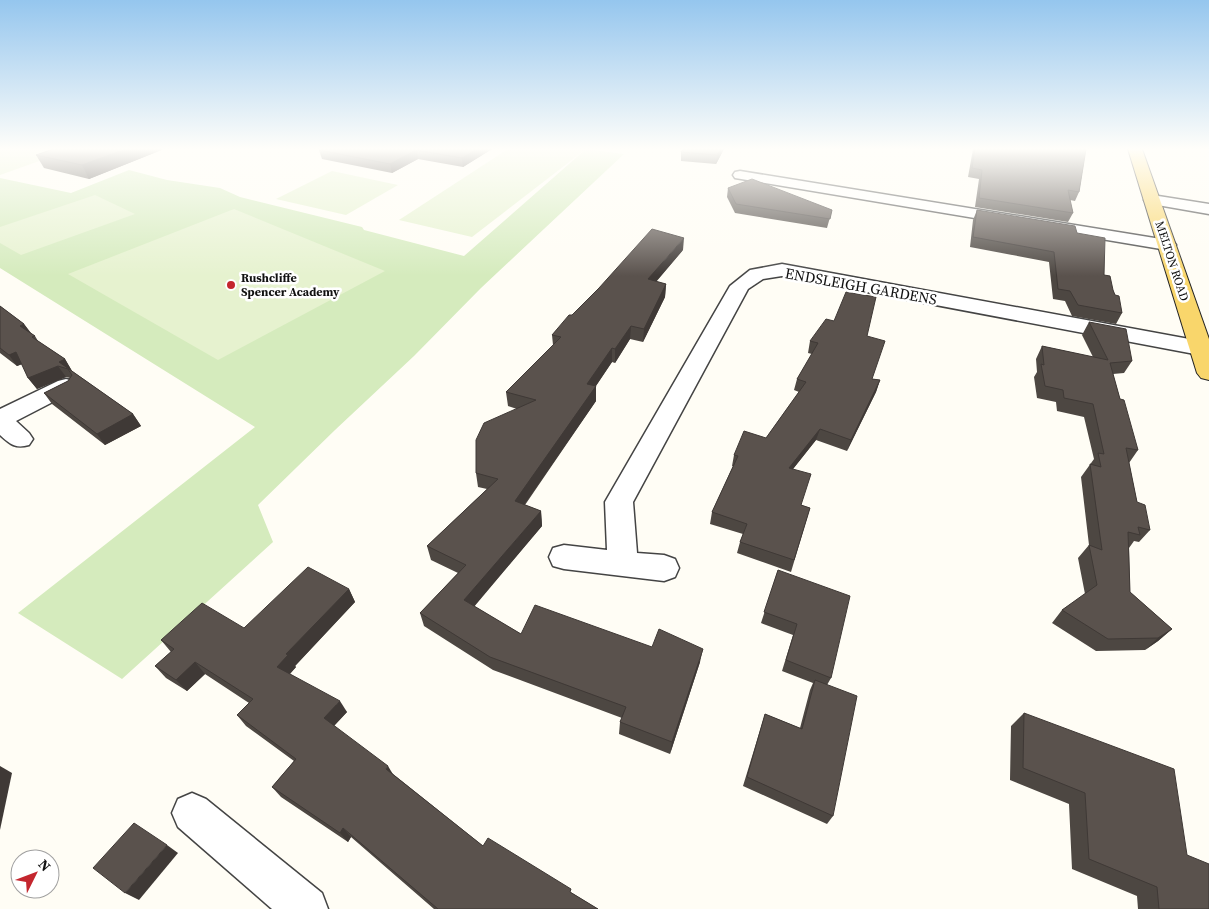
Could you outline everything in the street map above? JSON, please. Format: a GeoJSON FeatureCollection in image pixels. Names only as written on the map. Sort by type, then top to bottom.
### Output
{"type":"FeatureCollection","features":[{"type":"Feature","properties":{"kind":"main road","name":"MELTON ROAD"},"geometry":{"type":"LineString","coordinates":[[1149,191],[1209,373]]}},
{"type":"Feature","properties":{"kind":"street"},"geometry":{"type":"LineString","coordinates":[[840,191],[1167,245]]}},
{"type":"Feature","properties":{"kind":"street"},"geometry":{"type":"LineString","coordinates":[[1152,200],[1209,209]]}},
{"type":"Feature","properties":{"kind":"street","name":"ENDSLEIGH GARDENS"},"geometry":{"type":"LineString","coordinates":[[623,564],[619,502],[740,286],[757,274],[782,270],[1200,348]]}},
{"type":"Feature","properties":{"kind":"street"},"geometry":{"type":"LineString","coordinates":[[20,439],[0,420],[66,386]]}},
{"type":"Feature","properties":{"kind":"street"},"geometry":{"type":"LineString","coordinates":[[564,557],[664,568]]}},
{"type":"Feature","properties":{"kind":"street"},"geometry":{"type":"LineString","coordinates":[[192,813],[306,909]]}},
{"type":"Feature","properties":{"kind":"green space"},"geometry":{"type":"Polygon","coordinates":[[[0,191],[71,193],[75,191],[228,191],[240,197],[362,227],[364,230],[464,256],[538,191],[584,191],[481,288],[414,356],[258,505],[273,542],[122,679],[18,613],[255,427],[0,268],[0,191]]]}},
{"type":"Feature","properties":{"kind":"green space"},"geometry":{"type":"Polygon","coordinates":[[[291,191],[387,191],[346,215],[276,199],[291,191]]]}},
{"type":"Feature","properties":{"kind":"green space"},"geometry":{"type":"Polygon","coordinates":[[[443,191],[531,191],[472,237],[399,220],[443,191]]]}},
{"type":"Feature","properties":{"kind":"green space"},"geometry":{"type":"Polygon","coordinates":[[[95,195],[135,214],[21,255],[0,243],[0,227],[95,195]]]}},
{"type":"Feature","properties":{"kind":"green space"},"geometry":{"type":"Polygon","coordinates":[[[234,209],[385,271],[218,360],[68,274],[234,209]]]}},
{"type":"Feature","properties":{"kind":"building"},"geometry":{"type":"Polygon","coordinates":[[[730,191],[784,191],[832,210],[830,219],[736,204],[730,191]]]}},
{"type":"Feature","properties":{"kind":"building"},"geometry":{"type":"Polygon","coordinates":[[[980,191],[1068,191],[1073,213],[979,198],[980,191]]]}},
{"type":"Feature","properties":{"kind":"building"},"geometry":{"type":"Polygon","coordinates":[[[977,210],[1075,226],[1077,233],[1105,238],[1104,275],[1110,276],[1115,295],[1119,296],[1122,313],[1078,305],[1070,291],[1058,289],[1054,252],[973,237],[977,210]]]}},
{"type":"Feature","properties":{"kind":"building"},"geometry":{"type":"Polygon","coordinates":[[[652,229],[684,238],[648,279],[666,284],[644,329],[631,326],[615,349],[612,348],[587,384],[596,386],[515,501],[541,511],[464,600],[521,634],[535,605],[652,647],[659,629],[703,649],[672,742],[620,722],[626,707],[490,657],[420,613],[466,565],[427,546],[498,479],[476,473],[476,440],[484,423],[536,400],[506,392],[561,337],[552,335],[569,315],[572,315],[599,288],[652,229]]]}},
{"type":"Feature","properties":{"kind":"building"},"geometry":{"type":"Polygon","coordinates":[[[846,292],[876,297],[867,336],[885,341],[872,379],[880,380],[851,440],[820,429],[789,468],[811,474],[801,505],[810,508],[794,560],[740,542],[747,524],[712,512],[738,456],[734,455],[744,431],[766,438],[806,382],[797,379],[818,343],[810,341],[826,319],[834,321],[846,292]]]}},
{"type":"Feature","properties":{"kind":"building"},"geometry":{"type":"Polygon","coordinates":[[[0,306],[24,324],[20,326],[35,336],[32,337],[65,359],[59,362],[133,414],[97,434],[44,393],[68,381],[72,375],[68,369],[58,366],[28,378],[16,352],[9,355],[0,348],[0,306]]]}},
{"type":"Feature","properties":{"kind":"building"},"geometry":{"type":"Polygon","coordinates":[[[1089,322],[1126,329],[1132,361],[1110,363],[1120,399],[1124,400],[1138,450],[1126,448],[1137,502],[1145,505],[1150,530],[1138,527],[1140,535],[1128,532],[1130,592],[1172,629],[1158,638],[1108,639],[1062,610],[1097,585],[1089,545],[1102,550],[1090,464],[1101,467],[1098,453],[1104,454],[1093,404],[1064,398],[1063,390],[1045,386],[1041,364],[1044,365],[1042,346],[1108,360],[1089,322]]]}},
{"type":"Feature","properties":{"kind":"building"},"geometry":{"type":"Polygon","coordinates":[[[308,567],[349,589],[286,654],[288,655],[277,667],[340,701],[324,718],[388,766],[386,769],[483,846],[488,838],[571,889],[570,892],[598,909],[438,909],[343,828],[340,833],[272,787],[296,759],[237,715],[253,699],[195,662],[176,680],[155,666],[174,649],[161,640],[202,603],[244,628],[308,567]]]}},
{"type":"Feature","properties":{"kind":"building"},"geometry":{"type":"Polygon","coordinates":[[[778,570],[850,596],[831,678],[786,660],[797,624],[764,612],[778,570]]]}},
{"type":"Feature","properties":{"kind":"building"},"geometry":{"type":"Polygon","coordinates":[[[815,680],[857,696],[833,816],[747,777],[765,714],[802,729],[815,680]]]}},
{"type":"Feature","properties":{"kind":"building"},"geometry":{"type":"Polygon","coordinates":[[[1024,713],[1174,769],[1187,855],[1209,864],[1209,909],[1159,909],[1157,887],[1089,859],[1085,793],[1023,768],[1024,713]]]}},
{"type":"Feature","properties":{"kind":"building"},"geometry":{"type":"Polygon","coordinates":[[[134,823],[167,845],[125,893],[93,868],[134,823]]]}},
{"type":"Feature","properties":{"kind":"place","name":"Rushcliffe Spencer Academy"},"geometry":{"type":"Point","coordinates":[231,285]}}]}
